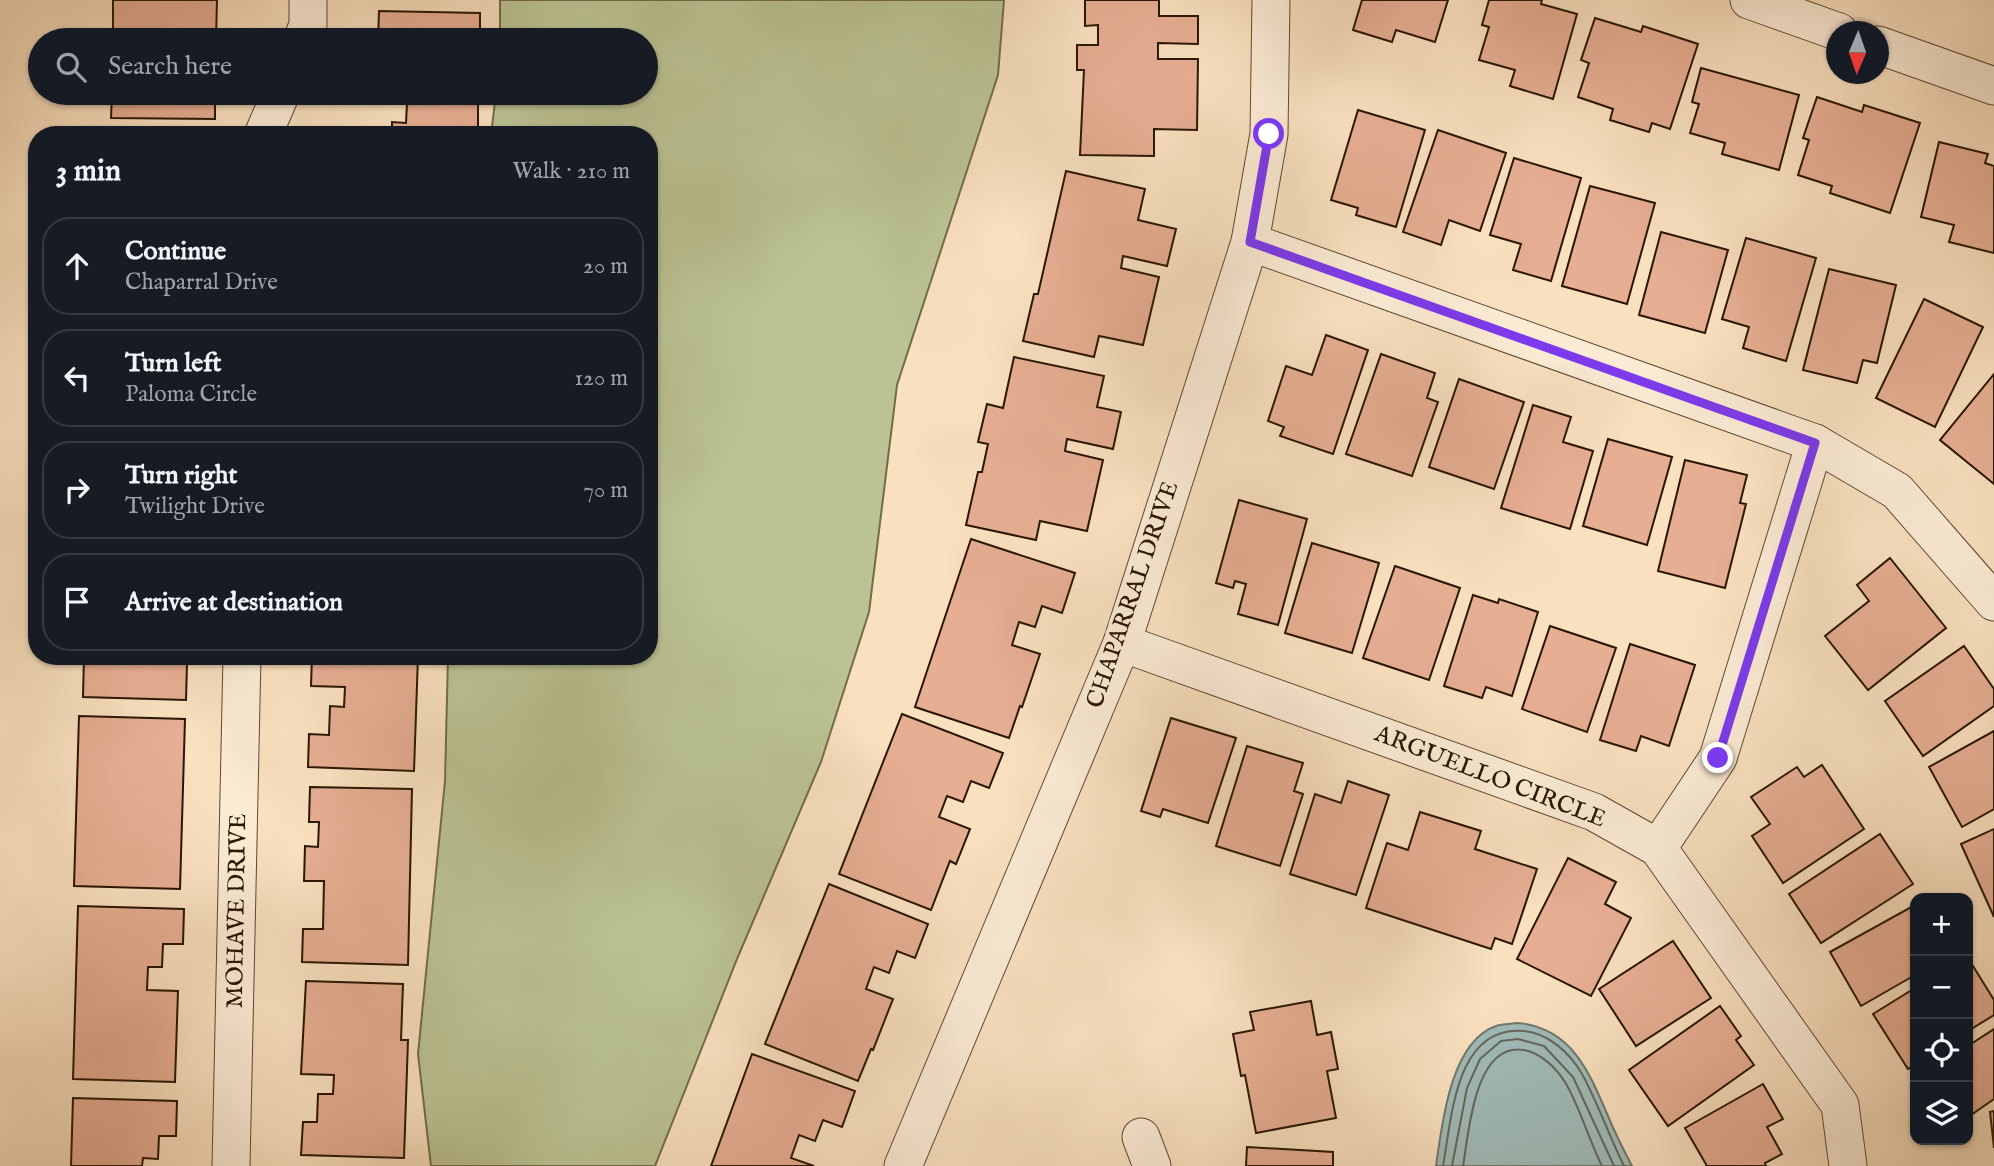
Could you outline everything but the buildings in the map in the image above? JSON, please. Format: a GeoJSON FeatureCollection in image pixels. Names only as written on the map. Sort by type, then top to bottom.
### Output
{"type":"FeatureCollection","features":[{"type":"Feature","properties":{"kind":"street"},"geometry":{"type":"LineString","coordinates":[[308,28],[309,0]]}},
{"type":"Feature","properties":{"kind":"street","name":"CHAPARRAL DRIVE"},"geometry":{"type":"LineString","coordinates":[[903,1166],[1122,643],[1250,242],[1269,134],[1270,0]]}},
{"type":"Feature","properties":{"kind":"street"},"geometry":{"type":"LineString","coordinates":[[1749,0],[1826,27]]}},
{"type":"Feature","properties":{"kind":"street"},"geometry":{"type":"LineString","coordinates":[[1889,49],[1994,86]]}},
{"type":"Feature","properties":{"kind":"street"},"geometry":{"type":"LineString","coordinates":[[267,126],[276,105]]}},
{"type":"Feature","properties":{"kind":"street"},"geometry":{"type":"LineString","coordinates":[[1250,242],[1815,443],[1896,491],[1994,602]]}},
{"type":"Feature","properties":{"kind":"street"},"geometry":{"type":"LineString","coordinates":[[1658,848],[1718,758],[1815,443]]}},
{"type":"Feature","properties":{"kind":"street","name":"ARGUELLO CIRCLE"},"geometry":{"type":"LineString","coordinates":[[1122,643],[1594,812],[1658,848],[1840,1105],[1848,1166]]}},
{"type":"Feature","properties":{"kind":"street","name":"MOHAVE DRIVE"},"geometry":{"type":"LineString","coordinates":[[231,1166],[242,665]]}},
{"type":"Feature","properties":{"kind":"green space"},"geometry":{"type":"Polygon","coordinates":[[[500,0],[1004,0],[998,75],[897,385],[869,612],[821,762],[737,959],[655,1166],[431,1166],[418,1054],[445,781],[448,665],[658,665],[658,126],[492,126],[495,105],[658,105],[658,28],[500,28],[500,0]]]}},
{"type":"Feature","properties":{"kind":"water"},"geometry":{"type":"Polygon","coordinates":[[[1518,1023],[1552,1033],[1576,1055],[1594,1084],[1632,1166],[1436,1166],[1445,1108],[1458,1067],[1468,1049],[1480,1035],[1496,1026],[1518,1023]]]}},
{"type":"Feature","properties":{"kind":"route"},"geometry":{"type":"LineString","coordinates":[[1269,134],[1250,242],[1815,443],[1718,758]]}}]}
